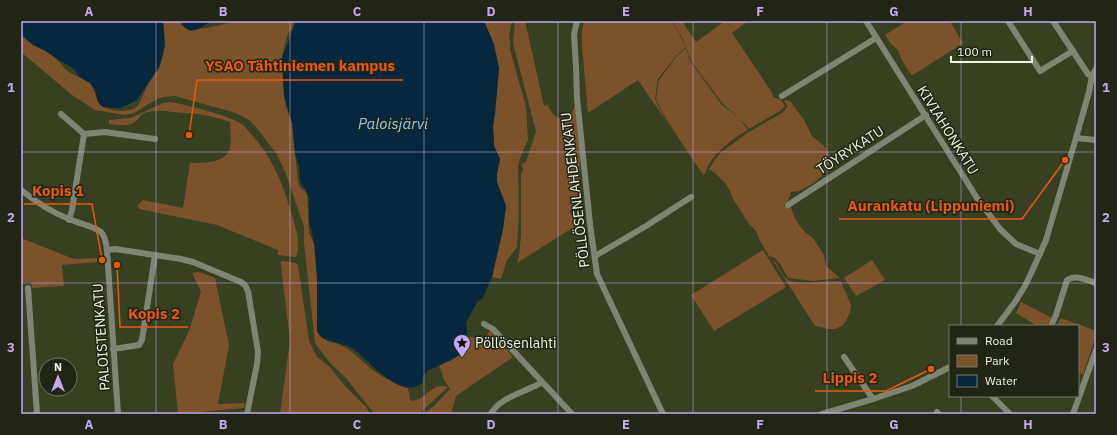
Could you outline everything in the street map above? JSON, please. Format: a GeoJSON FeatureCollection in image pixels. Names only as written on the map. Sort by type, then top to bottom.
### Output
{"type":"FeatureCollection","features":[{"type":"Feature","properties":{"kind":"street","name":"PÖLLÖSENLAHDENKATU"},"geometry":{"type":"LineString","coordinates":[[577,21],[574,34],[577,98],[590,224],[597,274],[663,414]]}},
{"type":"Feature","properties":{"kind":"street","name":"KIVIAHONKATU"},"geometry":{"type":"LineString","coordinates":[[866,21],[926,115],[976,198],[1000,229],[1016,244],[1040,254]]}},
{"type":"Feature","properties":{"kind":"street"},"geometry":{"type":"LineString","coordinates":[[1008,21],[1040,71],[1073,50]]}},
{"type":"Feature","properties":{"kind":"street"},"geometry":{"type":"LineString","coordinates":[[1053,21],[1088,74],[1092,76]]}},
{"type":"Feature","properties":{"kind":"street"},"geometry":{"type":"LineString","coordinates":[[782,96],[876,38]]}},
{"type":"Feature","properties":{"kind":"street"},"geometry":{"type":"LineString","coordinates":[[998,325],[1025,286],[1046,240],[1089,92],[1092,76],[1096,69]]}},
{"type":"Feature","properties":{"kind":"street"},"geometry":{"type":"LineString","coordinates":[[61,114],[84,134],[105,132],[155,139]]}},
{"type":"Feature","properties":{"kind":"street","name":"TÖYRYKATU"},"geometry":{"type":"LineString","coordinates":[[788,205],[926,115]]}},
{"type":"Feature","properties":{"kind":"street"},"geometry":{"type":"LineString","coordinates":[[21,190],[46,209],[69,220],[72,210],[84,134]]}},
{"type":"Feature","properties":{"kind":"street"},"geometry":{"type":"LineString","coordinates":[[1076,138],[1096,140]]}},
{"type":"Feature","properties":{"kind":"street"},"geometry":{"type":"LineString","coordinates":[[595,256],[691,198]]}},
{"type":"Feature","properties":{"kind":"street","name":"PALOISTENKATU"},"geometry":{"type":"LineString","coordinates":[[69,220],[97,230],[103,234],[106,243],[118,414]]}},
{"type":"Feature","properties":{"kind":"street"},"geometry":{"type":"LineString","coordinates":[[107,250],[115,249],[181,258],[235,279],[245,285],[248,291],[258,352],[247,414]]}},
{"type":"Feature","properties":{"kind":"street"},"geometry":{"type":"LineString","coordinates":[[114,349],[139,345],[142,340],[155,255]]}},
{"type":"Feature","properties":{"kind":"street"},"geometry":{"type":"LineString","coordinates":[[1051,325],[1067,280],[1076,277],[1096,283]]}},
{"type":"Feature","properties":{"kind":"street"},"geometry":{"type":"LineString","coordinates":[[28,288],[38,414]]}},
{"type":"Feature","properties":{"kind":"street"},"geometry":{"type":"LineString","coordinates":[[484,324],[493,329],[572,414]]}},
{"type":"Feature","properties":{"kind":"street"},"geometry":{"type":"LineString","coordinates":[[1073,414],[1096,350]]}},
{"type":"Feature","properties":{"kind":"street"},"geometry":{"type":"LineString","coordinates":[[844,357],[873,399]]}},
{"type":"Feature","properties":{"kind":"street"},"geometry":{"type":"LineString","coordinates":[[822,414],[912,386],[949,368]]}},
{"type":"Feature","properties":{"kind":"street"},"geometry":{"type":"LineString","coordinates":[[491,414],[492,410],[500,402],[542,382]]}},
{"type":"Feature","properties":{"kind":"street"},"geometry":{"type":"LineString","coordinates":[[996,397],[1010,414]]}},
{"type":"Feature","properties":{"kind":"green space"},"geometry":{"type":"Polygon","coordinates":[[[163,21],[181,21],[181,25],[189,30],[207,28],[237,21],[294,21],[292,29],[287,36],[282,57],[284,96],[286,107],[292,123],[298,182],[300,188],[307,194],[309,232],[315,247],[321,337],[329,342],[336,343],[348,349],[383,377],[408,388],[410,399],[412,401],[422,398],[437,387],[448,387],[419,414],[376,414],[373,412],[345,377],[330,363],[315,343],[304,243],[304,227],[286,174],[276,153],[249,120],[236,113],[175,96],[157,99],[134,113],[124,115],[95,110],[72,95],[21,52],[21,36],[58,60],[69,72],[90,83],[100,105],[118,111],[126,111],[135,108],[138,105],[148,84],[160,66],[164,44],[163,21]]]}},
{"type":"Feature","properties":{"kind":"green space"},"geometry":{"type":"Polygon","coordinates":[[[484,21],[512,21],[509,37],[510,49],[526,107],[528,140],[520,158],[518,167],[519,210],[517,247],[507,260],[501,279],[492,277],[503,229],[506,206],[497,182],[500,159],[494,146],[493,126],[499,68],[484,21]]]}},
{"type":"Feature","properties":{"kind":"green space"},"geometry":{"type":"Polygon","coordinates":[[[515,21],[525,21],[544,106],[547,105],[558,118],[565,119],[569,117],[575,105],[580,152],[578,219],[571,210],[569,211],[577,222],[577,225],[517,263],[521,235],[522,164],[526,162],[536,131],[513,43],[515,21]]]}},
{"type":"Feature","properties":{"kind":"green space"},"geometry":{"type":"Polygon","coordinates":[[[584,21],[671,21],[686,47],[676,56],[658,79],[655,99],[673,131],[638,80],[588,113],[582,46],[584,21]]]}},
{"type":"Feature","properties":{"kind":"green space"},"geometry":{"type":"Polygon","coordinates":[[[672,21],[682,21],[696,42],[725,21],[748,21],[732,33],[771,91],[773,97],[781,100],[785,106],[780,111],[749,129],[723,104],[691,61],[683,39],[672,21]]]}},
{"type":"Feature","properties":{"kind":"green space"},"geometry":{"type":"Polygon","coordinates":[[[907,21],[950,21],[963,43],[911,75],[898,50],[891,44],[885,35],[907,21]]]}},
{"type":"Feature","properties":{"kind":"green space"},"geometry":{"type":"Polygon","coordinates":[[[686,48],[690,61],[722,105],[738,117],[748,130],[734,139],[716,155],[704,176],[665,117],[656,99],[659,80],[676,57],[686,48]]]}},
{"type":"Feature","properties":{"kind":"green space"},"geometry":{"type":"Polygon","coordinates":[[[784,100],[790,101],[804,120],[812,136],[824,146],[831,157],[827,168],[820,177],[799,191],[791,192],[788,201],[784,206],[786,207],[790,205],[799,225],[813,238],[824,255],[827,267],[840,278],[813,281],[789,278],[775,258],[769,256],[756,231],[749,224],[733,199],[726,184],[709,169],[720,153],[747,133],[782,113],[787,106],[784,100]]]}},
{"type":"Feature","properties":{"kind":"green space"},"geometry":{"type":"Polygon","coordinates":[[[170,102],[219,114],[229,118],[243,125],[253,136],[267,154],[285,193],[294,220],[297,236],[298,247],[296,257],[278,255],[278,250],[217,225],[139,209],[138,205],[143,200],[183,208],[190,163],[219,160],[228,153],[230,147],[230,122],[209,116],[154,111],[143,114],[136,121],[130,124],[109,124],[109,120],[131,118],[163,103],[170,102]]]}},
{"type":"Feature","properties":{"kind":"green space"},"geometry":{"type":"Polygon","coordinates":[[[21,238],[74,259],[97,258],[97,262],[62,265],[64,286],[32,288],[31,282],[22,282],[21,288],[21,238]]]}},
{"type":"Feature","properties":{"kind":"green space"},"geometry":{"type":"Polygon","coordinates":[[[763,250],[786,287],[714,331],[691,295],[763,250]]]}},
{"type":"Feature","properties":{"kind":"green space"},"geometry":{"type":"Polygon","coordinates":[[[772,259],[785,277],[791,281],[841,282],[851,305],[850,312],[842,326],[835,329],[829,329],[815,326],[772,259]]]}},
{"type":"Feature","properties":{"kind":"green space"},"geometry":{"type":"Polygon","coordinates":[[[872,260],[885,280],[856,296],[844,278],[872,260]]]}},
{"type":"Feature","properties":{"kind":"green space"},"geometry":{"type":"Polygon","coordinates":[[[281,262],[296,263],[298,265],[309,341],[317,357],[330,367],[343,384],[366,407],[369,414],[280,414],[290,340],[281,266],[281,262]]]}},
{"type":"Feature","properties":{"kind":"green space"},"geometry":{"type":"Polygon","coordinates":[[[198,272],[215,278],[229,345],[218,404],[245,403],[244,408],[178,414],[173,364],[189,331],[201,292],[192,273],[198,272]]]}},
{"type":"Feature","properties":{"kind":"green space"},"geometry":{"type":"Polygon","coordinates":[[[1021,302],[1052,318],[1048,325],[1035,325],[1016,313],[1021,302]]]}},
{"type":"Feature","properties":{"kind":"green space"},"geometry":{"type":"Polygon","coordinates":[[[1061,318],[1096,331],[1083,375],[1079,373],[1079,325],[1057,325],[1061,318]]]}},
{"type":"Feature","properties":{"kind":"green space"},"geometry":{"type":"Polygon","coordinates":[[[490,330],[513,357],[456,396],[451,414],[423,414],[434,406],[450,389],[444,380],[439,365],[454,358],[464,351],[467,343],[467,337],[485,339],[490,330]]]}},
{"type":"Feature","properties":{"kind":"water"},"geometry":{"type":"Polygon","coordinates":[[[21,21],[163,21],[165,46],[159,67],[137,100],[121,108],[103,107],[98,102],[95,90],[90,83],[79,77],[75,70],[71,67],[33,45],[21,34],[21,21]]]}},
{"type":"Feature","properties":{"kind":"water"},"geometry":{"type":"Polygon","coordinates":[[[181,21],[211,21],[199,28],[190,30],[184,27],[181,21]]]}},
{"type":"Feature","properties":{"kind":"water","name":"Paloisjärvi"},"geometry":{"type":"Polygon","coordinates":[[[296,21],[484,21],[494,44],[499,68],[493,126],[494,146],[500,159],[497,182],[506,206],[503,229],[492,277],[482,299],[477,302],[466,323],[467,346],[453,359],[428,370],[424,375],[422,383],[413,387],[404,387],[394,383],[350,347],[324,338],[320,336],[317,331],[317,278],[314,242],[309,221],[309,198],[300,180],[299,165],[295,154],[292,123],[284,96],[282,57],[296,21]]]}},
{"type":"Feature","properties":{"kind":"place","name":"YSAO Tähtiniemen kampus"},"geometry":{"type":"Point","coordinates":[189,135]}},
{"type":"Feature","properties":{"kind":"place","name":"Aurankatu (Lippuniemi)"},"geometry":{"type":"Point","coordinates":[1065,160]}},
{"type":"Feature","properties":{"kind":"place","name":"Kopis 1"},"geometry":{"type":"Point","coordinates":[102,260]}},
{"type":"Feature","properties":{"kind":"place","name":"Kopis 2"},"geometry":{"type":"Point","coordinates":[117,265]}},
{"type":"Feature","properties":{"kind":"place","name":"Pöllösenlahti"},"geometry":{"type":"Point","coordinates":[462,358]}},
{"type":"Feature","properties":{"kind":"place","name":"Lippis 2"},"geometry":{"type":"Point","coordinates":[931,369]}}]}
